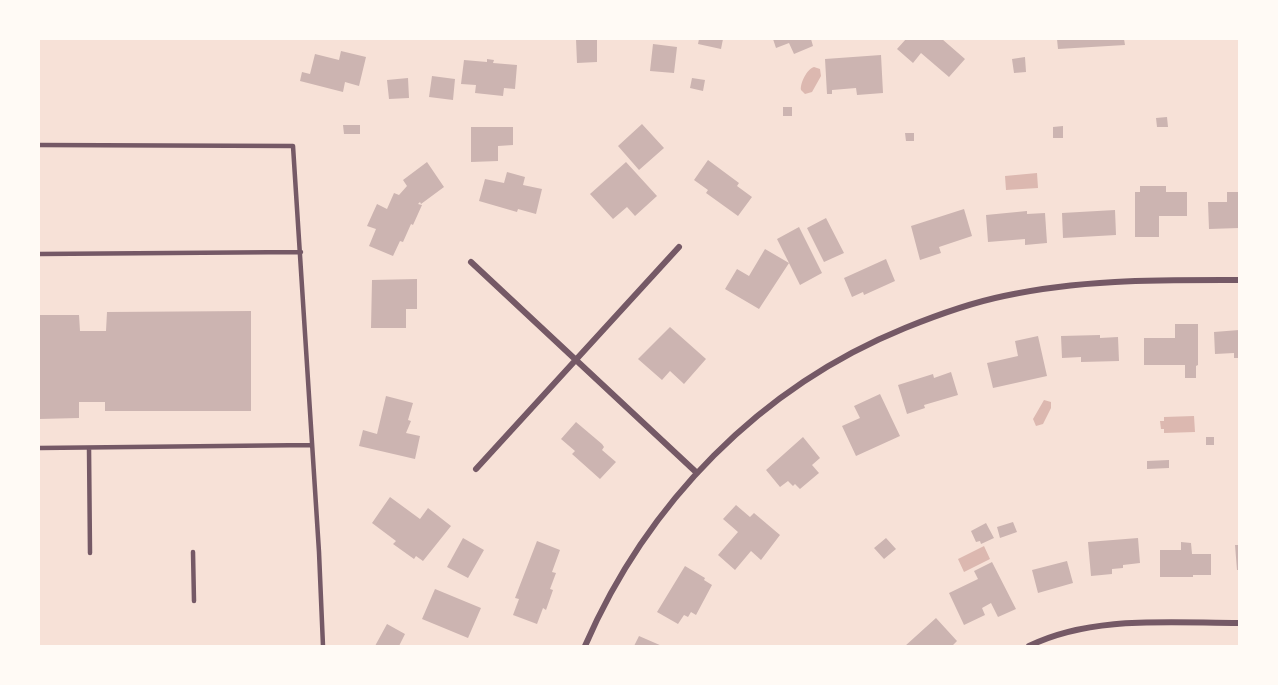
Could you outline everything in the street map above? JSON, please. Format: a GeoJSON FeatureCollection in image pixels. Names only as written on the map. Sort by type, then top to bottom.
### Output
{"type":"FeatureCollection","features":[{"type":"Feature","properties":{"kind":"street"},"geometry":{"type":"LineString","coordinates":[[476,469],[679,247]]}},
{"type":"Feature","properties":{"kind":"street"},"geometry":{"type":"LineString","coordinates":[[471,262],[697,473]]}},
{"type":"Feature","properties":{"kind":"street"},"geometry":{"type":"LineString","coordinates":[[585,646],[628,561],[676,496],[754,418],[782,396],[847,354],[946,312],[1004,296],[1076,285],[1123,281],[1239,280]]}},
{"type":"Feature","properties":{"kind":"street"},"geometry":{"type":"LineString","coordinates":[[1029,646],[1082,630],[1133,624],[1239,623]]}},
{"type":"Feature","properties":{"kind":"lane"},"geometry":{"type":"LineString","coordinates":[[39,145],[293,146],[323,646]]}},
{"type":"Feature","properties":{"kind":"lane"},"geometry":{"type":"LineString","coordinates":[[39,254],[301,252]]}},
{"type":"Feature","properties":{"kind":"lane"},"geometry":{"type":"LineString","coordinates":[[39,448],[312,446]]}},
{"type":"Feature","properties":{"kind":"lane"},"geometry":{"type":"LineString","coordinates":[[89,448],[90,553]]}},
{"type":"Feature","properties":{"kind":"lane"},"geometry":{"type":"LineString","coordinates":[[193,552],[194,601]]}},
{"type":"Feature","properties":{"kind":"shaded area"},"geometry":{"type":"Polygon","coordinates":[[[814,67],[820,69],[821,76],[812,92],[805,94],[801,90],[802,84],[807,73],[814,67]]]}},
{"type":"Feature","properties":{"kind":"shaded area"},"geometry":{"type":"Polygon","coordinates":[[[1037,173],[1038,188],[1006,190],[1005,176],[1037,173]]]}},
{"type":"Feature","properties":{"kind":"shaded area"},"geometry":{"type":"Polygon","coordinates":[[[1044,400],[1051,402],[1051,408],[1043,424],[1036,426],[1033,419],[1044,400]]]}},
{"type":"Feature","properties":{"kind":"shaded area"},"geometry":{"type":"Polygon","coordinates":[[[1194,416],[1195,432],[1164,433],[1164,429],[1161,429],[1160,421],[1164,421],[1164,417],[1194,416]]]}},
{"type":"Feature","properties":{"kind":"shaded area"},"geometry":{"type":"Polygon","coordinates":[[[984,546],[990,559],[964,572],[958,559],[984,546]]]}},
{"type":"Feature","properties":{"kind":"building"},"geometry":{"type":"Polygon","coordinates":[[[576,39],[597,39],[597,62],[577,63],[576,39]]]}},
{"type":"Feature","properties":{"kind":"building"},"geometry":{"type":"Polygon","coordinates":[[[699,39],[723,39],[721,49],[698,44],[699,39]]]}},
{"type":"Feature","properties":{"kind":"building"},"geometry":{"type":"Polygon","coordinates":[[[773,39],[811,39],[813,46],[794,54],[789,43],[776,48],[773,39]]]}},
{"type":"Feature","properties":{"kind":"building"},"geometry":{"type":"Polygon","coordinates":[[[906,39],[942,39],[965,59],[949,77],[921,53],[913,63],[897,49],[906,39]]]}},
{"type":"Feature","properties":{"kind":"building"},"geometry":{"type":"Polygon","coordinates":[[[1057,39],[1124,39],[1125,45],[1058,49],[1057,39]]]}},
{"type":"Feature","properties":{"kind":"building"},"geometry":{"type":"Polygon","coordinates":[[[653,44],[677,47],[674,73],[650,71],[653,44]]]}},
{"type":"Feature","properties":{"kind":"building"},"geometry":{"type":"Polygon","coordinates":[[[341,51],[366,57],[359,86],[345,82],[343,92],[300,81],[302,72],[310,74],[315,54],[339,60],[341,51]]]}},
{"type":"Feature","properties":{"kind":"building"},"geometry":{"type":"Polygon","coordinates":[[[881,55],[883,93],[857,95],[856,88],[832,90],[832,94],[827,94],[825,59],[881,55]]]}},
{"type":"Feature","properties":{"kind":"building"},"geometry":{"type":"Polygon","coordinates":[[[1025,57],[1026,72],[1014,73],[1012,59],[1025,57]]]}},
{"type":"Feature","properties":{"kind":"building"},"geometry":{"type":"Polygon","coordinates":[[[487,59],[494,60],[493,63],[517,65],[515,89],[504,88],[503,96],[475,93],[476,85],[461,84],[464,60],[487,62],[487,59]]]}},
{"type":"Feature","properties":{"kind":"building"},"geometry":{"type":"Polygon","coordinates":[[[432,76],[455,79],[453,100],[429,97],[432,76]]]}},
{"type":"Feature","properties":{"kind":"building"},"geometry":{"type":"Polygon","coordinates":[[[408,78],[409,98],[389,99],[387,80],[408,78]]]}},
{"type":"Feature","properties":{"kind":"building"},"geometry":{"type":"Polygon","coordinates":[[[692,78],[705,80],[703,91],[690,88],[692,78]]]}},
{"type":"Feature","properties":{"kind":"building"},"geometry":{"type":"Polygon","coordinates":[[[783,107],[792,107],[792,116],[783,116],[783,107]]]}},
{"type":"Feature","properties":{"kind":"building"},"geometry":{"type":"Polygon","coordinates":[[[1167,117],[1168,127],[1157,127],[1156,118],[1167,117]]]}},
{"type":"Feature","properties":{"kind":"building"},"geometry":{"type":"Polygon","coordinates":[[[642,124],[664,148],[639,170],[618,146],[642,124]]]}},
{"type":"Feature","properties":{"kind":"building"},"geometry":{"type":"Polygon","coordinates":[[[343,125],[360,125],[360,134],[344,134],[343,125]]]}},
{"type":"Feature","properties":{"kind":"building"},"geometry":{"type":"Polygon","coordinates":[[[1063,126],[1063,138],[1053,138],[1053,127],[1063,126]]]}},
{"type":"Feature","properties":{"kind":"building"},"geometry":{"type":"Polygon","coordinates":[[[471,127],[513,127],[513,145],[498,146],[498,161],[471,162],[471,127]]]}},
{"type":"Feature","properties":{"kind":"building"},"geometry":{"type":"Polygon","coordinates":[[[905,133],[914,133],[914,141],[906,141],[905,133]]]}},
{"type":"Feature","properties":{"kind":"building"},"geometry":{"type":"Polygon","coordinates":[[[708,160],[739,183],[737,186],[752,197],[738,216],[706,193],[708,190],[694,180],[708,160]]]}},
{"type":"Feature","properties":{"kind":"building"},"geometry":{"type":"Polygon","coordinates":[[[427,162],[444,187],[418,204],[422,205],[413,225],[411,224],[403,242],[400,241],[393,256],[369,246],[376,229],[367,226],[377,204],[387,209],[394,193],[399,195],[407,186],[403,180],[427,162]]]}},
{"type":"Feature","properties":{"kind":"building"},"geometry":{"type":"Polygon","coordinates":[[[626,162],[657,196],[635,216],[627,207],[613,219],[590,194],[626,162]]]}},
{"type":"Feature","properties":{"kind":"building"},"geometry":{"type":"Polygon","coordinates":[[[507,172],[525,177],[523,185],[542,189],[536,214],[518,209],[517,212],[479,201],[485,179],[504,183],[507,172]]]}},
{"type":"Feature","properties":{"kind":"building"},"geometry":{"type":"Polygon","coordinates":[[[1140,186],[1166,186],[1166,192],[1187,192],[1187,216],[1159,216],[1159,237],[1135,237],[1135,192],[1140,192],[1140,186]]]}},
{"type":"Feature","properties":{"kind":"building"},"geometry":{"type":"Polygon","coordinates":[[[1227,192],[1239,192],[1239,228],[1209,229],[1208,202],[1227,202],[1227,192]]]}},
{"type":"Feature","properties":{"kind":"building"},"geometry":{"type":"Polygon","coordinates":[[[964,209],[972,236],[939,247],[941,253],[920,260],[911,226],[964,209]]]}},
{"type":"Feature","properties":{"kind":"building"},"geometry":{"type":"Polygon","coordinates":[[[1115,210],[1116,235],[1063,238],[1062,213],[1115,210]]]}},
{"type":"Feature","properties":{"kind":"building"},"geometry":{"type":"Polygon","coordinates":[[[1027,211],[1027,214],[1045,213],[1047,243],[1025,245],[1025,239],[988,242],[986,215],[1027,211]]]}},
{"type":"Feature","properties":{"kind":"building"},"geometry":{"type":"Polygon","coordinates":[[[826,218],[844,253],[824,262],[807,228],[826,218]]]}},
{"type":"Feature","properties":{"kind":"building"},"geometry":{"type":"Polygon","coordinates":[[[799,227],[822,273],[800,285],[777,239],[799,227]]]}},
{"type":"Feature","properties":{"kind":"building"},"geometry":{"type":"Polygon","coordinates":[[[765,249],[789,263],[759,309],[725,289],[737,269],[749,276],[765,249]]]}},
{"type":"Feature","properties":{"kind":"building"},"geometry":{"type":"Polygon","coordinates":[[[886,259],[895,281],[864,295],[863,292],[852,297],[844,278],[886,259]]]}},
{"type":"Feature","properties":{"kind":"building"},"geometry":{"type":"Polygon","coordinates":[[[417,279],[417,309],[406,309],[406,328],[371,328],[372,280],[417,279]]]}},
{"type":"Feature","properties":{"kind":"building"},"geometry":{"type":"Polygon","coordinates":[[[251,311],[251,411],[105,411],[105,402],[79,402],[79,418],[39,419],[39,315],[79,315],[80,331],[106,331],[107,312],[251,311]]]}},
{"type":"Feature","properties":{"kind":"building"},"geometry":{"type":"Polygon","coordinates":[[[1175,324],[1198,324],[1196,378],[1185,378],[1185,365],[1144,365],[1144,338],[1175,338],[1175,324]]]}},
{"type":"Feature","properties":{"kind":"building"},"geometry":{"type":"Polygon","coordinates":[[[670,327],[706,359],[684,384],[670,371],[662,380],[638,359],[670,327]]]}},
{"type":"Feature","properties":{"kind":"building"},"geometry":{"type":"Polygon","coordinates":[[[1239,330],[1239,358],[1234,358],[1234,353],[1215,354],[1214,332],[1239,330]]]}},
{"type":"Feature","properties":{"kind":"building"},"geometry":{"type":"Polygon","coordinates":[[[1100,335],[1100,338],[1118,337],[1119,361],[1081,362],[1081,357],[1062,358],[1061,336],[1100,335]]]}},
{"type":"Feature","properties":{"kind":"building"},"geometry":{"type":"Polygon","coordinates":[[[1038,336],[1047,376],[993,388],[987,363],[1018,356],[1015,341],[1038,336]]]}},
{"type":"Feature","properties":{"kind":"building"},"geometry":{"type":"Polygon","coordinates":[[[951,372],[958,395],[924,405],[925,408],[907,414],[898,385],[933,374],[934,378],[951,372]]]}},
{"type":"Feature","properties":{"kind":"building"},"geometry":{"type":"Polygon","coordinates":[[[880,394],[900,436],[856,456],[842,426],[860,418],[854,406],[880,394]]]}},
{"type":"Feature","properties":{"kind":"building"},"geometry":{"type":"Polygon","coordinates":[[[386,396],[413,403],[408,420],[411,421],[406,433],[420,436],[415,459],[359,446],[363,430],[377,434],[386,396]]]}},
{"type":"Feature","properties":{"kind":"building"},"geometry":{"type":"Polygon","coordinates":[[[576,422],[602,444],[604,447],[602,450],[616,462],[600,479],[572,454],[575,451],[561,439],[576,422]]]}},
{"type":"Feature","properties":{"kind":"building"},"geometry":{"type":"Polygon","coordinates":[[[803,437],[820,458],[812,465],[819,473],[800,489],[788,481],[780,487],[766,470],[803,437]]]}},
{"type":"Feature","properties":{"kind":"building"},"geometry":{"type":"Polygon","coordinates":[[[1206,437],[1214,437],[1214,445],[1206,445],[1206,437]]]}},
{"type":"Feature","properties":{"kind":"building"},"geometry":{"type":"Polygon","coordinates":[[[1169,460],[1169,468],[1147,469],[1147,461],[1169,460]]]}},
{"type":"Feature","properties":{"kind":"building"},"geometry":{"type":"Polygon","coordinates":[[[390,497],[420,519],[428,508],[451,526],[423,561],[416,556],[414,559],[393,544],[396,541],[372,523],[390,497]]]}},
{"type":"Feature","properties":{"kind":"building"},"geometry":{"type":"Polygon","coordinates":[[[736,505],[750,517],[754,513],[780,535],[761,560],[751,551],[735,570],[718,555],[738,532],[723,519],[736,505]]]}},
{"type":"Feature","properties":{"kind":"building"},"geometry":{"type":"Polygon","coordinates":[[[1013,522],[1017,532],[1000,538],[997,527],[1013,522]]]}},
{"type":"Feature","properties":{"kind":"building"},"geometry":{"type":"Polygon","coordinates":[[[986,523],[994,538],[981,544],[980,541],[976,542],[971,531],[986,523]]]}},
{"type":"Feature","properties":{"kind":"building"},"geometry":{"type":"Polygon","coordinates":[[[463,538],[484,550],[468,578],[447,567],[463,538]]]}},
{"type":"Feature","properties":{"kind":"building"},"geometry":{"type":"Polygon","coordinates":[[[886,538],[896,549],[884,559],[874,548],[886,538]]]}},
{"type":"Feature","properties":{"kind":"building"},"geometry":{"type":"Polygon","coordinates":[[[1138,538],[1140,563],[1112,569],[1112,574],[1091,576],[1088,542],[1138,538]]]}},
{"type":"Feature","properties":{"kind":"building"},"geometry":{"type":"Polygon","coordinates":[[[537,541],[560,550],[552,572],[556,573],[550,589],[553,590],[546,610],[543,608],[537,624],[513,615],[519,599],[515,598],[537,541]]]}},
{"type":"Feature","properties":{"kind":"building"},"geometry":{"type":"Polygon","coordinates":[[[1181,542],[1191,543],[1192,554],[1211,554],[1211,575],[1160,577],[1160,550],[1181,550],[1181,542]]]}},
{"type":"Feature","properties":{"kind":"building"},"geometry":{"type":"Polygon","coordinates":[[[1235,545],[1239,545],[1239,570],[1237,570],[1235,545]]]}},
{"type":"Feature","properties":{"kind":"building"},"geometry":{"type":"Polygon","coordinates":[[[1067,561],[1073,583],[1038,593],[1032,570],[1067,561]]]}},
{"type":"Feature","properties":{"kind":"building"},"geometry":{"type":"Polygon","coordinates":[[[992,562],[1016,609],[998,617],[991,603],[982,608],[985,615],[964,625],[949,593],[978,579],[974,571],[992,562]]]}},
{"type":"Feature","properties":{"kind":"building"},"geometry":{"type":"Polygon","coordinates":[[[685,566],[712,585],[696,615],[691,612],[688,617],[684,615],[678,624],[657,612],[685,566]]]}},
{"type":"Feature","properties":{"kind":"building"},"geometry":{"type":"Polygon","coordinates":[[[435,589],[481,608],[468,638],[422,619],[435,589]]]}},
{"type":"Feature","properties":{"kind":"building"},"geometry":{"type":"Polygon","coordinates":[[[936,618],[957,641],[952,646],[905,646],[936,618]]]}},
{"type":"Feature","properties":{"kind":"building"},"geometry":{"type":"Polygon","coordinates":[[[387,624],[405,634],[399,646],[375,646],[387,624]]]}},
{"type":"Feature","properties":{"kind":"building"},"geometry":{"type":"Polygon","coordinates":[[[639,636],[662,646],[634,646],[639,636]]]}}]}
